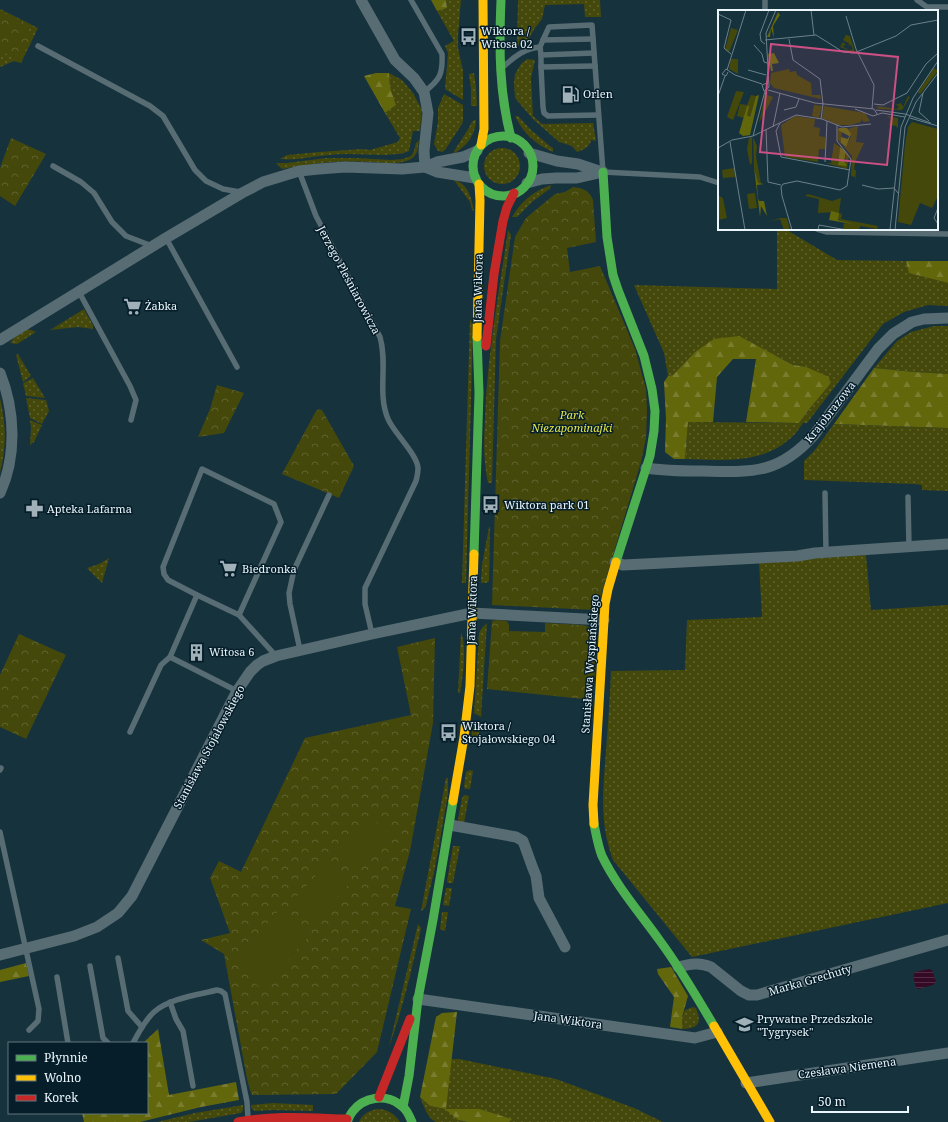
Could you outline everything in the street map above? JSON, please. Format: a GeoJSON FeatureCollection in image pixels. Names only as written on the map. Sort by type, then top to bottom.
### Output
{"type":"FeatureCollection","features":[{"type":"Feature","properties":{"kind":"street"},"geometry":{"type":"LineString","coordinates":[[361,0],[394,60],[414,78],[424,92],[428,113],[424,151],[425,167]]}},
{"type":"Feature","properties":{"kind":"street"},"geometry":{"type":"LineString","coordinates":[[483,0],[484,122],[479,148],[474,157],[473,164],[473,171],[477,181],[484,190],[495,195],[507,196],[521,189],[527,184],[542,180],[577,178],[603,172]]}},
{"type":"Feature","properties":{"kind":"street"},"geometry":{"type":"LineString","coordinates":[[501,0],[501,90],[511,138]]}},
{"type":"Feature","properties":{"kind":"street"},"geometry":{"type":"LineString","coordinates":[[0,340],[242,193],[263,182],[299,171],[319,168],[402,169],[425,167],[437,162],[463,157],[479,148],[488,140],[503,136],[511,138],[522,144],[529,153],[532,160],[532,169],[527,184]]}},
{"type":"Feature","properties":{"kind":"street"},"geometry":{"type":"LineString","coordinates":[[529,153],[557,161],[578,164],[603,172]]}},
{"type":"Feature","properties":{"kind":"street"},"geometry":{"type":"LineString","coordinates":[[425,167],[437,172],[477,181]]}},
{"type":"Feature","properties":{"kind":"street","name":"Stanisława Wyspiańskiego"},"geometry":{"type":"LineString","coordinates":[[603,172],[606,232],[613,275],[646,359],[652,382],[654,424],[653,441],[646,468],[607,591],[604,620],[594,823],[602,855],[618,884],[678,967],[770,1122]]}},
{"type":"Feature","properties":{"kind":"street","name":"Jana Wiktora"},"geometry":{"type":"LineString","coordinates":[[403,1107],[409,1076],[418,999],[450,825],[464,737],[470,686],[480,393],[477,329],[480,201],[477,181]]}},
{"type":"Feature","properties":{"kind":"street","name":"Jana Wiktora"},"geometry":{"type":"LineString","coordinates":[[480,393],[494,274],[503,221],[507,207],[514,193]]}},
{"type":"Feature","properties":{"kind":"street","name":"Krajobrazowa"},"geometry":{"type":"LineString","coordinates":[[646,468],[665,470],[742,472],[761,469],[783,461],[795,453],[814,435],[878,349],[893,334],[912,322],[924,319],[948,318]]}},
{"type":"Feature","properties":{"kind":"street"},"geometry":{"type":"LineString","coordinates":[[0,493],[10,460],[12,432],[9,404],[1,375]]}},
{"type":"Feature","properties":{"kind":"street"},"geometry":{"type":"LineString","coordinates":[[615,562],[623,565],[797,556],[826,552],[948,544]]}},
{"type":"Feature","properties":{"kind":"street","name":"Stanisława Stojałowskiego"},"geometry":{"type":"LineString","coordinates":[[0,955],[74,936],[97,927],[118,913],[132,896],[237,691],[250,672],[263,661],[300,650],[472,613],[604,620]]}},
{"type":"Feature","properties":{"kind":"street"},"geometry":{"type":"LineString","coordinates":[[450,825],[516,837],[522,841],[536,876],[539,898],[565,947]]}},
{"type":"Feature","properties":{"kind":"street","name":"Marka Grechuty"},"geometry":{"type":"LineString","coordinates":[[678,967],[697,963],[706,965],[711,967],[741,991],[749,995],[757,995],[948,940]]}},
{"type":"Feature","properties":{"kind":"street","name":"Jana Wiktora"},"geometry":{"type":"LineString","coordinates":[[418,999],[695,1038],[717,1032]]}},
{"type":"Feature","properties":{"kind":"street","name":"Jana Wiktora"},"geometry":{"type":"LineString","coordinates":[[379,1098],[418,999]]}},
{"type":"Feature","properties":{"kind":"street","name":"Czesława Niemena"},"geometry":{"type":"LineString","coordinates":[[746,1083],[948,1053]]}},
{"type":"Feature","properties":{"kind":"street"},"geometry":{"type":"LineString","coordinates":[[238,1122],[268,1118],[347,1121],[352,1111],[359,1104],[368,1099],[386,1098],[403,1107],[412,1122]]}},
{"type":"Feature","properties":{"kind":"lane"},"geometry":{"type":"LineString","coordinates":[[411,0],[442,54],[441,74],[436,84],[424,92]]}},
{"type":"Feature","properties":{"kind":"lane"},"geometry":{"type":"LineString","coordinates":[[764,10],[765,0]]}},
{"type":"Feature","properties":{"kind":"lane"},"geometry":{"type":"LineString","coordinates":[[917,0],[927,7],[948,7]]}},
{"type":"Feature","properties":{"kind":"lane"},"geometry":{"type":"LineString","coordinates":[[598,115],[548,116],[544,113],[540,47],[549,27],[592,26],[603,172],[700,177],[718,183]]}},
{"type":"Feature","properties":{"kind":"lane"},"geometry":{"type":"LineString","coordinates":[[543,40],[593,39]]}},
{"type":"Feature","properties":{"kind":"lane"},"geometry":{"type":"LineString","coordinates":[[38,46],[150,106],[163,116],[195,170],[206,181],[223,189],[242,193]]}},
{"type":"Feature","properties":{"kind":"lane"},"geometry":{"type":"LineString","coordinates":[[501,69],[525,50],[540,47]]}},
{"type":"Feature","properties":{"kind":"lane"},"geometry":{"type":"LineString","coordinates":[[540,55],[594,53]]}},
{"type":"Feature","properties":{"kind":"lane"},"geometry":{"type":"LineString","coordinates":[[541,67],[594,66]]}},
{"type":"Feature","properties":{"kind":"lane"},"geometry":{"type":"LineString","coordinates":[[52,166],[81,182],[94,193],[112,222],[126,236],[153,246]]}},
{"type":"Feature","properties":{"kind":"lane","name":"Jerzego Pleśniarowicza"},"geometry":{"type":"LineString","coordinates":[[299,171],[316,216],[380,337],[383,351],[382,390],[384,407],[388,420],[414,458],[418,468],[416,480],[365,588],[365,604],[372,634]]}},
{"type":"Feature","properties":{"kind":"lane"},"geometry":{"type":"LineString","coordinates":[[820,230],[827,232],[948,234]]}},
{"type":"Feature","properties":{"kind":"lane"},"geometry":{"type":"LineString","coordinates":[[166,238],[237,367]]}},
{"type":"Feature","properties":{"kind":"lane"},"geometry":{"type":"LineString","coordinates":[[79,292],[130,386],[136,400],[131,420]]}},
{"type":"Feature","properties":{"kind":"lane"},"geometry":{"type":"LineString","coordinates":[[239,615],[280,522],[274,504],[202,469],[163,567],[164,574],[168,580],[239,615],[276,656]]}},
{"type":"Feature","properties":{"kind":"lane"},"geometry":{"type":"LineString","coordinates":[[825,493],[826,552]]}},
{"type":"Feature","properties":{"kind":"lane"},"geometry":{"type":"LineString","coordinates":[[300,650],[290,604],[289,593],[291,580],[294,570],[329,495]]}},
{"type":"Feature","properties":{"kind":"lane"},"geometry":{"type":"LineString","coordinates":[[908,497],[909,547]]}},
{"type":"Feature","properties":{"kind":"lane"},"geometry":{"type":"LineString","coordinates":[[130,732],[161,665],[170,657],[198,596]]}},
{"type":"Feature","properties":{"kind":"lane"},"geometry":{"type":"LineString","coordinates":[[170,657],[237,691]]}},
{"type":"Feature","properties":{"kind":"lane"},"geometry":{"type":"LineString","coordinates":[[0,832],[39,1009],[38,1021],[29,1030]]}},
{"type":"Feature","properties":{"kind":"lane"},"geometry":{"type":"LineString","coordinates":[[118,958],[128,1011],[142,1027]]}},
{"type":"Feature","properties":{"kind":"lane"},"geometry":{"type":"LineString","coordinates":[[90,966],[103,1038],[107,1042]]}},
{"type":"Feature","properties":{"kind":"lane"},"geometry":{"type":"LineString","coordinates":[[57,978],[68,1042]]}},
{"type":"Feature","properties":{"kind":"lane"},"geometry":{"type":"LineString","coordinates":[[134,1042],[142,1027],[154,1012],[170,1002],[217,990],[221,991],[225,994],[247,1102],[249,1121]]}},
{"type":"Feature","properties":{"kind":"lane"},"geometry":{"type":"LineString","coordinates":[[170,1002],[176,1019],[183,1031],[193,1086]]}},
{"type":"Feature","properties":{"kind":"green space"},"geometry":{"type":"Polygon","coordinates":[[[431,0],[446,0],[447,8],[437,11],[431,0]]]}},
{"type":"Feature","properties":{"kind":"green space"},"geometry":{"type":"Polygon","coordinates":[[[446,0],[461,0],[458,48],[463,71],[463,100],[445,89],[448,53],[445,46],[454,41],[437,11],[447,8],[446,0]]]}},
{"type":"Feature","properties":{"kind":"green space"},"geometry":{"type":"Polygon","coordinates":[[[518,0],[600,0],[601,17],[585,17],[584,4],[545,5],[542,19],[528,40],[521,47],[517,44],[518,0]]]}},
{"type":"Feature","properties":{"kind":"green space"},"geometry":{"type":"Polygon","coordinates":[[[0,9],[38,28],[21,63],[14,61],[0,67],[0,9]]]}},
{"type":"Feature","properties":{"kind":"green space"},"geometry":{"type":"Polygon","coordinates":[[[0,11],[26,23],[32,38],[20,60],[0,51],[0,11]]]}},
{"type":"Feature","properties":{"kind":"green space"},"geometry":{"type":"Polygon","coordinates":[[[527,59],[535,60],[531,78],[533,116],[542,124],[593,123],[596,141],[591,140],[588,146],[577,152],[572,146],[559,142],[533,119],[515,98],[515,74],[521,64],[527,59]]]}},
{"type":"Feature","properties":{"kind":"green space"},"geometry":{"type":"Polygon","coordinates":[[[376,73],[389,73],[390,87],[396,105],[385,113],[364,76],[376,73]]]}},
{"type":"Feature","properties":{"kind":"green space"},"geometry":{"type":"Polygon","coordinates":[[[389,73],[402,80],[413,93],[422,110],[420,131],[413,131],[409,151],[400,154],[385,155],[343,154],[280,159],[287,155],[362,149],[370,150],[398,142],[400,138],[385,113],[396,105],[390,87],[389,73]]]}},
{"type":"Feature","properties":{"kind":"green space"},"geometry":{"type":"Polygon","coordinates":[[[474,73],[477,106],[471,106],[469,74],[474,73]]]}},
{"type":"Feature","properties":{"kind":"green space"},"geometry":{"type":"Polygon","coordinates":[[[444,94],[463,105],[463,121],[445,150],[442,152],[438,151],[434,144],[438,122],[438,108],[444,94]]]}},
{"type":"Feature","properties":{"kind":"green space"},"geometry":{"type":"Polygon","coordinates":[[[515,116],[518,116],[531,130],[553,148],[553,152],[535,142],[522,128],[515,116]]]}},
{"type":"Feature","properties":{"kind":"green space"},"geometry":{"type":"Polygon","coordinates":[[[474,120],[476,120],[472,136],[462,148],[453,154],[458,145],[474,120]]]}},
{"type":"Feature","properties":{"kind":"green space"},"geometry":{"type":"Polygon","coordinates":[[[11,138],[46,154],[15,206],[0,196],[0,168],[11,138]]]}},
{"type":"Feature","properties":{"kind":"green space"},"geometry":{"type":"Polygon","coordinates":[[[419,140],[415,155],[411,159],[403,162],[334,162],[282,169],[276,163],[326,158],[403,159],[411,156],[416,143],[419,140]]]}},
{"type":"Feature","properties":{"kind":"green space"},"geometry":{"type":"Polygon","coordinates":[[[502,148],[515,153],[520,166],[515,179],[502,184],[489,179],[484,166],[489,153],[502,148]]]}},
{"type":"Feature","properties":{"kind":"green space"},"geometry":{"type":"Polygon","coordinates":[[[454,180],[463,184],[466,188],[474,211],[472,210],[470,202],[454,180]]]}},
{"type":"Feature","properties":{"kind":"green space"},"geometry":{"type":"Polygon","coordinates":[[[551,185],[550,189],[532,202],[517,217],[512,217],[528,197],[551,185]]]}},
{"type":"Feature","properties":{"kind":"green space","name":"Park Niezapominajki"},"geometry":{"type":"Polygon","coordinates":[[[573,187],[585,190],[590,194],[593,200],[596,242],[567,248],[570,272],[600,266],[635,349],[646,389],[646,438],[641,462],[598,605],[594,610],[492,605],[500,341],[515,237],[526,218],[555,194],[565,192],[573,187]]]}},
{"type":"Feature","properties":{"kind":"green space"},"geometry":{"type":"Polygon","coordinates":[[[508,230],[511,235],[496,339],[492,483],[488,483],[484,451],[486,395],[494,324],[508,230]]]}},
{"type":"Feature","properties":{"kind":"green space"},"geometry":{"type":"Polygon","coordinates":[[[777,230],[787,230],[837,260],[906,261],[910,273],[948,283],[948,306],[928,305],[904,312],[883,324],[807,423],[803,423],[794,435],[782,445],[770,452],[742,459],[685,459],[688,422],[799,423],[810,408],[806,367],[793,365],[775,355],[695,352],[673,375],[668,376],[664,353],[634,285],[777,289],[777,230]]]}},
{"type":"Feature","properties":{"kind":"green space"},"geometry":{"type":"Polygon","coordinates":[[[906,261],[948,261],[948,283],[909,273],[906,261]]]}},
{"type":"Feature","properties":{"kind":"green space"},"geometry":{"type":"Polygon","coordinates":[[[84,309],[93,325],[93,329],[78,327],[50,330],[84,309]]]}},
{"type":"Feature","properties":{"kind":"green space"},"geometry":{"type":"Polygon","coordinates":[[[470,319],[473,325],[466,583],[462,583],[470,319]]]}},
{"type":"Feature","properties":{"kind":"green space"},"geometry":{"type":"Polygon","coordinates":[[[934,326],[948,326],[948,374],[874,368],[897,341],[911,332],[934,326]]]}},
{"type":"Feature","properties":{"kind":"green space"},"geometry":{"type":"Polygon","coordinates":[[[28,329],[36,332],[17,344],[10,343],[15,337],[28,329]]]}},
{"type":"Feature","properties":{"kind":"green space"},"geometry":{"type":"Polygon","coordinates":[[[739,336],[793,365],[806,367],[829,377],[830,384],[799,423],[746,422],[756,359],[733,359],[717,377],[713,422],[688,422],[685,459],[674,459],[665,452],[666,419],[664,382],[668,376],[673,375],[695,352],[714,339],[739,336]]]}},
{"type":"Feature","properties":{"kind":"green space"},"geometry":{"type":"Polygon","coordinates":[[[18,354],[31,376],[23,382],[16,355],[18,354]]]}},
{"type":"Feature","properties":{"kind":"green space"},"geometry":{"type":"Polygon","coordinates":[[[874,368],[948,374],[948,428],[834,424],[874,368]]]}},
{"type":"Feature","properties":{"kind":"green space"},"geometry":{"type":"Polygon","coordinates":[[[33,378],[45,398],[26,396],[23,383],[33,378]]]}},
{"type":"Feature","properties":{"kind":"green space"},"geometry":{"type":"Polygon","coordinates":[[[217,385],[244,393],[224,433],[198,437],[210,409],[217,385]]]}},
{"type":"Feature","properties":{"kind":"green space"},"geometry":{"type":"Polygon","coordinates":[[[0,398],[4,417],[5,444],[0,472],[0,398]]]}},
{"type":"Feature","properties":{"kind":"green space"},"geometry":{"type":"Polygon","coordinates":[[[26,398],[46,400],[49,411],[42,424],[30,418],[26,398]]]}},
{"type":"Feature","properties":{"kind":"green space"},"geometry":{"type":"Polygon","coordinates":[[[319,409],[322,410],[354,466],[339,498],[282,474],[316,411],[319,409]]]}},
{"type":"Feature","properties":{"kind":"green space"},"geometry":{"type":"Polygon","coordinates":[[[30,420],[42,425],[34,442],[30,445],[31,428],[30,420]]]}},
{"type":"Feature","properties":{"kind":"green space"},"geometry":{"type":"Polygon","coordinates":[[[834,424],[948,428],[948,491],[922,490],[922,485],[914,484],[804,480],[804,461],[814,451],[834,424]]]}},
{"type":"Feature","properties":{"kind":"green space"},"geometry":{"type":"Polygon","coordinates":[[[489,527],[489,581],[486,583],[481,583],[482,565],[489,527]]]}},
{"type":"Feature","properties":{"kind":"green space"},"geometry":{"type":"Polygon","coordinates":[[[866,555],[871,610],[948,605],[948,903],[692,957],[613,860],[609,846],[604,819],[603,793],[611,671],[685,670],[687,620],[762,617],[759,562],[866,555]]]}},
{"type":"Feature","properties":{"kind":"green space"},"geometry":{"type":"Polygon","coordinates":[[[109,558],[102,583],[87,568],[99,564],[109,558]]]}},
{"type":"Feature","properties":{"kind":"green space"},"geometry":{"type":"Polygon","coordinates":[[[492,621],[507,621],[509,631],[545,632],[545,623],[583,625],[590,628],[597,638],[593,700],[487,689],[492,621]]]}},
{"type":"Feature","properties":{"kind":"green space"},"geometry":{"type":"Polygon","coordinates":[[[487,623],[481,717],[474,713],[479,633],[487,623]]]}},
{"type":"Feature","properties":{"kind":"green space"},"geometry":{"type":"Polygon","coordinates":[[[461,632],[464,646],[464,662],[460,693],[458,693],[461,632]]]}},
{"type":"Feature","properties":{"kind":"green space"},"geometry":{"type":"Polygon","coordinates":[[[19,634],[66,655],[26,739],[0,727],[0,675],[19,634]]]}},
{"type":"Feature","properties":{"kind":"green space"},"geometry":{"type":"Polygon","coordinates":[[[435,638],[433,723],[410,851],[395,906],[411,909],[377,1052],[336,1094],[252,1095],[247,1079],[224,954],[201,940],[230,933],[210,878],[219,861],[241,872],[305,738],[411,715],[397,647],[435,638]]]}},
{"type":"Feature","properties":{"kind":"green space"},"geometry":{"type":"Polygon","coordinates":[[[481,722],[478,741],[471,738],[473,724],[481,722]]]}},
{"type":"Feature","properties":{"kind":"green space"},"geometry":{"type":"Polygon","coordinates":[[[470,770],[473,771],[470,789],[465,789],[466,772],[470,770]]]}},
{"type":"Feature","properties":{"kind":"green space"},"geometry":{"type":"Polygon","coordinates":[[[446,778],[448,778],[448,794],[435,868],[426,905],[421,911],[446,778]]]}},
{"type":"Feature","properties":{"kind":"green space"},"geometry":{"type":"Polygon","coordinates":[[[464,795],[469,796],[464,823],[458,820],[462,798],[464,795]]]}},
{"type":"Feature","properties":{"kind":"green space"},"geometry":{"type":"Polygon","coordinates":[[[370,817],[389,833],[359,868],[340,851],[370,817]]]}},
{"type":"Feature","properties":{"kind":"green space"},"geometry":{"type":"Polygon","coordinates":[[[453,846],[460,846],[453,883],[448,883],[447,881],[453,846]]]}},
{"type":"Feature","properties":{"kind":"green space"},"geometry":{"type":"Polygon","coordinates":[[[326,864],[349,884],[313,924],[290,904],[326,864]]]}},
{"type":"Feature","properties":{"kind":"green space"},"geometry":{"type":"Polygon","coordinates":[[[446,888],[452,888],[449,906],[443,905],[446,888]]]}},
{"type":"Feature","properties":{"kind":"green space"},"geometry":{"type":"Polygon","coordinates":[[[277,912],[308,937],[261,989],[235,963],[277,912]]]}},
{"type":"Feature","properties":{"kind":"green space"},"geometry":{"type":"Polygon","coordinates":[[[442,912],[448,912],[445,931],[440,929],[442,912]]]}},
{"type":"Feature","properties":{"kind":"green space"},"geometry":{"type":"Polygon","coordinates":[[[418,924],[421,928],[414,958],[403,1003],[389,1047],[418,924]]]}},
{"type":"Feature","properties":{"kind":"green space"},"geometry":{"type":"Polygon","coordinates":[[[26,963],[29,976],[0,982],[0,970],[26,963]]]}},
{"type":"Feature","properties":{"kind":"green space"},"geometry":{"type":"Polygon","coordinates":[[[671,967],[688,996],[682,1017],[682,1029],[670,1027],[674,997],[658,974],[657,969],[671,967]]]}},
{"type":"Feature","properties":{"kind":"green space"},"geometry":{"type":"Polygon","coordinates":[[[693,1007],[696,1008],[698,1013],[698,1024],[692,1028],[682,1029],[682,1017],[685,1010],[693,1007]]]}},
{"type":"Feature","properties":{"kind":"green space"},"geometry":{"type":"Polygon","coordinates":[[[457,1012],[446,1109],[480,1109],[512,1119],[509,1122],[468,1122],[458,1120],[445,1109],[430,1106],[420,1097],[436,1017],[442,1013],[457,1012]]]}},
{"type":"Feature","properties":{"kind":"green space"},"geometry":{"type":"Polygon","coordinates":[[[158,1029],[169,1095],[236,1082],[239,1100],[201,1107],[140,1122],[84,1122],[82,1114],[148,1114],[148,1042],[144,1042],[158,1029]]]}},
{"type":"Feature","properties":{"kind":"green space"},"geometry":{"type":"Polygon","coordinates":[[[451,1059],[459,1059],[556,1079],[634,1108],[663,1122],[509,1122],[511,1119],[480,1109],[446,1109],[458,1120],[468,1122],[436,1122],[428,1115],[420,1097],[430,1106],[445,1109],[451,1059]]]}},
{"type":"Feature","properties":{"kind":"green space"},"geometry":{"type":"Polygon","coordinates":[[[273,1103],[313,1105],[313,1111],[255,1111],[251,1108],[251,1105],[273,1103]]]}},
{"type":"Feature","properties":{"kind":"green space"},"geometry":{"type":"Polygon","coordinates":[[[243,1105],[243,1110],[241,1113],[189,1122],[157,1122],[195,1113],[243,1105]]]}},
{"type":"Feature","properties":{"kind":"green space"},"geometry":{"type":"Polygon","coordinates":[[[377,1109],[390,1112],[400,1122],[359,1122],[366,1113],[377,1109]]]}},
{"type":"Feature","properties":{"kind":"shaded area"},"geometry":{"type":"Polygon","coordinates":[[[929,969],[932,970],[936,982],[933,985],[918,989],[916,988],[914,978],[915,972],[929,969]]]}},
{"type":"Feature","properties":{"kind":"traffic: fast"},"geometry":{"type":"LineString","coordinates":[[501,0],[500,35],[502,87],[511,138]]}},
{"type":"Feature","properties":{"kind":"traffic: fast"},"geometry":{"type":"LineString","coordinates":[[503,136],[519,141],[524,145],[528,150],[533,166],[528,182],[524,187],[519,191],[503,196],[487,191],[482,187],[478,182],[473,166],[478,150],[482,145],[487,141],[503,136]]}},
{"type":"Feature","properties":{"kind":"traffic: fast"},"geometry":{"type":"LineString","coordinates":[[603,172],[607,237],[613,275],[644,356],[652,389],[655,411],[654,431],[650,456],[616,562]]}},
{"type":"Feature","properties":{"kind":"traffic: fast"},"geometry":{"type":"LineString","coordinates":[[474,554],[479,393],[477,337]]}},
{"type":"Feature","properties":{"kind":"traffic: fast"},"geometry":{"type":"LineString","coordinates":[[403,1107],[409,1076],[418,999],[453,801]]}},
{"type":"Feature","properties":{"kind":"traffic: fast"},"geometry":{"type":"LineString","coordinates":[[594,824],[602,856],[608,867],[695,993],[714,1026]]}},
{"type":"Feature","properties":{"kind":"traffic: fast"},"geometry":{"type":"LineString","coordinates":[[347,1122],[351,1113],[358,1106],[375,1098],[387,1099],[401,1106],[407,1112],[412,1122]]}},
{"type":"Feature","properties":{"kind":"traffic: slow"},"geometry":{"type":"LineString","coordinates":[[481,145],[484,129],[483,0]]}},
{"type":"Feature","properties":{"kind":"traffic: slow"},"geometry":{"type":"LineString","coordinates":[[477,337],[480,201],[479,184]]}},
{"type":"Feature","properties":{"kind":"traffic: slow"},"geometry":{"type":"LineString","coordinates":[[453,801],[464,737],[470,686],[474,554]]}},
{"type":"Feature","properties":{"kind":"traffic: slow"},"geometry":{"type":"LineString","coordinates":[[594,824],[593,805],[605,604],[616,562]]}},
{"type":"Feature","properties":{"kind":"traffic: slow"},"geometry":{"type":"LineString","coordinates":[[714,1026],[770,1122]]}},
{"type":"Feature","properties":{"kind":"traffic: jam"},"geometry":{"type":"LineString","coordinates":[[486,346],[494,274],[503,221],[507,207],[514,193]]}},
{"type":"Feature","properties":{"kind":"traffic: jam"},"geometry":{"type":"LineString","coordinates":[[379,1097],[410,1019]]}},
{"type":"Feature","properties":{"kind":"traffic: jam"},"geometry":{"type":"LineString","coordinates":[[238,1122],[265,1118],[347,1119]]}},
{"type":"Feature","properties":{"kind":"place","name":"Wiktora / Witosa 02"},"geometry":{"type":"Point","coordinates":[468,37]}},
{"type":"Feature","properties":{"kind":"place","name":"Orlen"},"geometry":{"type":"Point","coordinates":[570,94]}},
{"type":"Feature","properties":{"kind":"place","name":"Żabka"},"geometry":{"type":"Point","coordinates":[132,306]}},
{"type":"Feature","properties":{"kind":"place","name":"Wiktora park 01"},"geometry":{"type":"Point","coordinates":[491,505]}},
{"type":"Feature","properties":{"kind":"place","name":"Apteka Lafarma"},"geometry":{"type":"Point","coordinates":[34,509]}},
{"type":"Feature","properties":{"kind":"place","name":"Biedronka"},"geometry":{"type":"Point","coordinates":[229,569]}},
{"type":"Feature","properties":{"kind":"place","name":"Witosa 6"},"geometry":{"type":"Point","coordinates":[196,652]}},
{"type":"Feature","properties":{"kind":"place","name":"Wiktora / Stojałowskiego 04"},"geometry":{"type":"Point","coordinates":[449,732]}},
{"type":"Feature","properties":{"kind":"place","name":"Prywatne Przedszkole \"Tygrysek\""},"geometry":{"type":"Point","coordinates":[744,1025]}}]}
